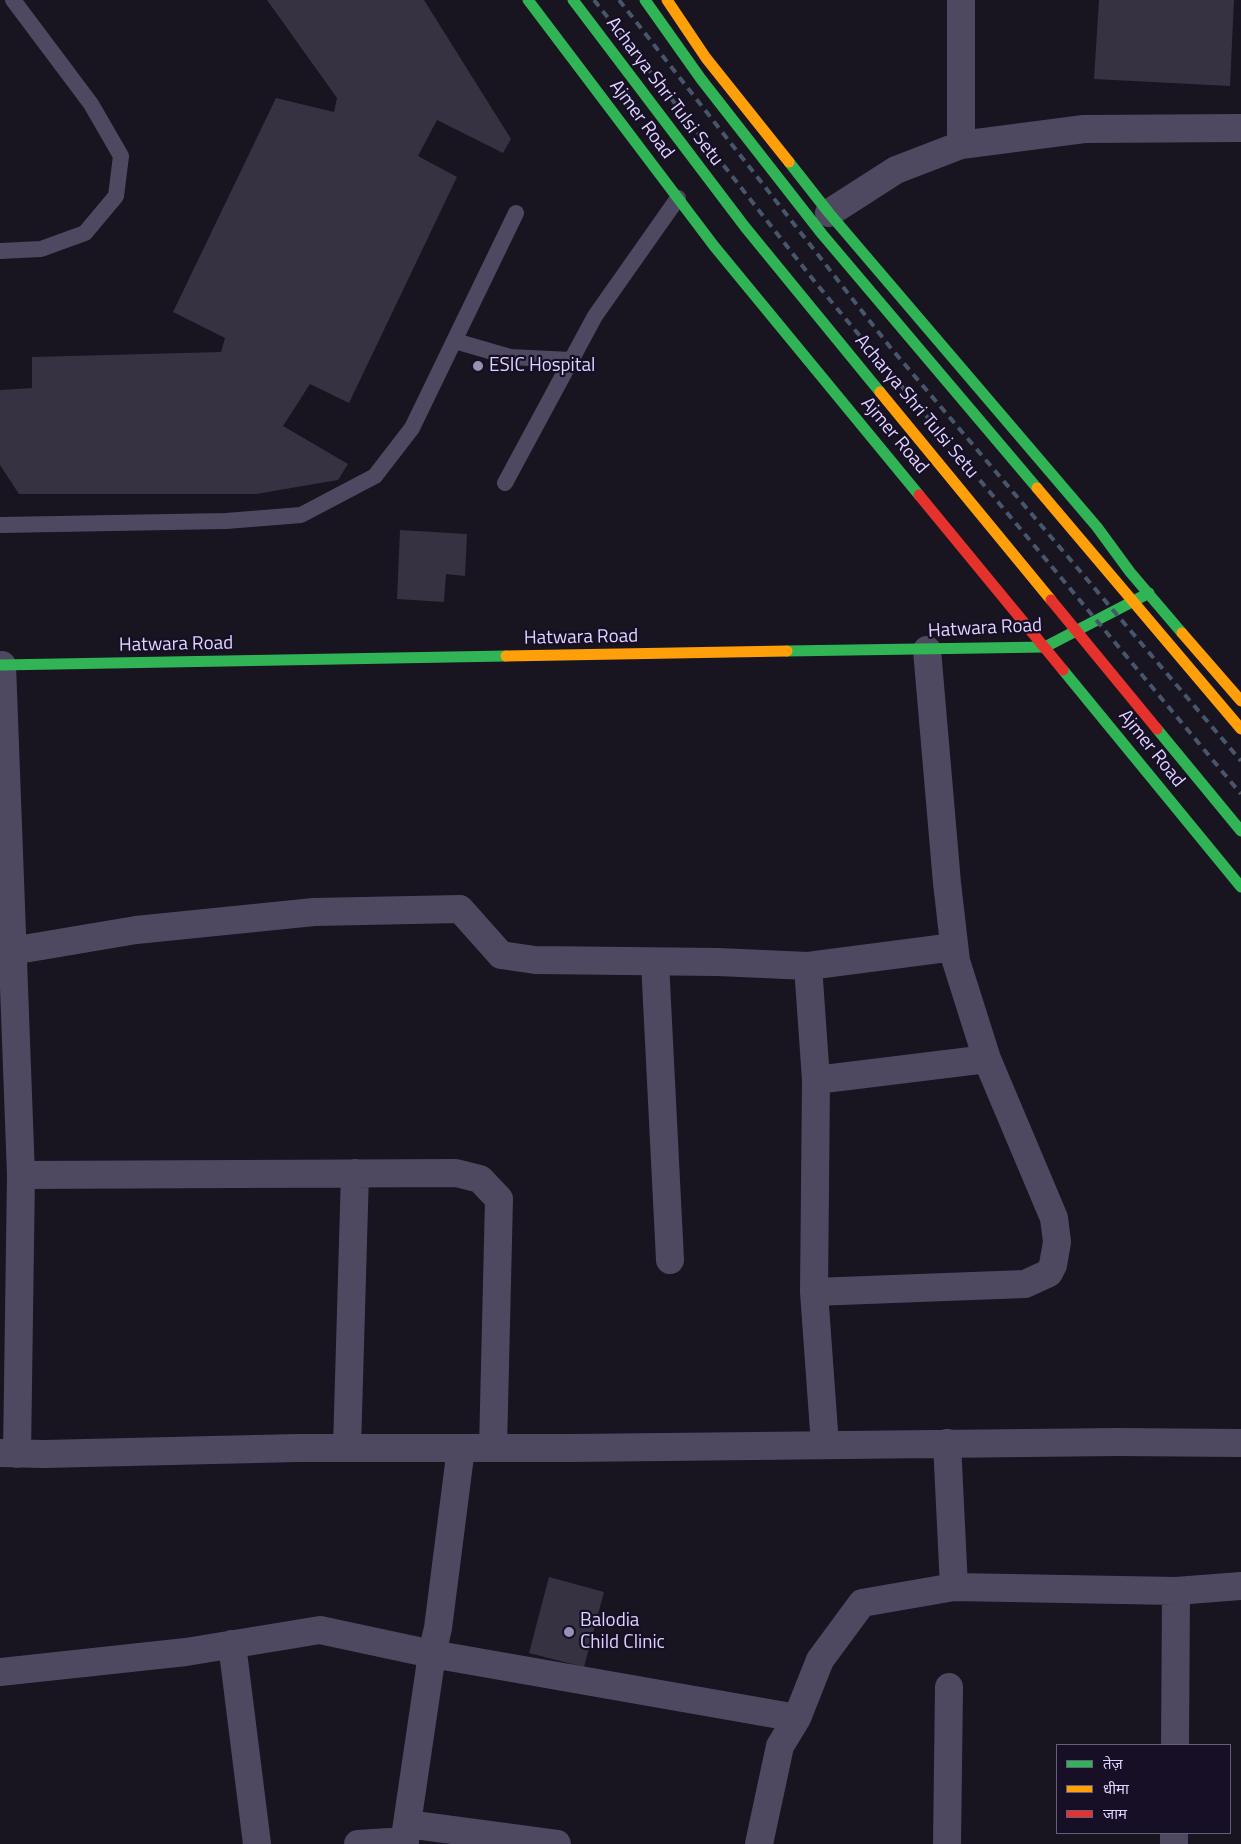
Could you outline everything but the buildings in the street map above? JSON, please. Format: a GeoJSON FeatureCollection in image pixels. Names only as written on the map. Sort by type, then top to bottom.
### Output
{"type":"FeatureCollection","features":[{"type":"Feature","properties":{"kind":"main road","name":"Ajmer Road"},"geometry":{"type":"LineString","coordinates":[[528,0],[714,246],[1241,887]]}},
{"type":"Feature","properties":{"kind":"main road","name":"Acharya Shri Tulsi Setu"},"geometry":{"type":"LineString","coordinates":[[573,0],[745,227],[1241,831]]}},
{"type":"Feature","properties":{"kind":"main road","name":"Acharya Shri Tulsi Setu"},"geometry":{"type":"LineString","coordinates":[[645,0],[701,79],[822,234],[1241,729]]}},
{"type":"Feature","properties":{"kind":"main road"},"geometry":{"type":"LineString","coordinates":[[667,0],[706,58],[829,212],[1097,527],[1149,593],[1241,701]]}},
{"type":"Feature","properties":{"kind":"main road","name":"Hatwara Road"},"geometry":{"type":"LineString","coordinates":[[1,665],[1045,647],[1149,593]]}},
{"type":"Feature","properties":{"kind":"street"},"geometry":{"type":"LineString","coordinates":[[960,0],[961,145]]}},
{"type":"Feature","properties":{"kind":"street"},"geometry":{"type":"LineString","coordinates":[[829,212],[896,170],[961,145],[1084,129],[1241,128]]}},
{"type":"Feature","properties":{"kind":"street"},"geometry":{"type":"LineString","coordinates":[[814,1292],[1025,1284],[1049,1273],[1053,1265],[1057,1242],[1054,1218],[986,1059],[956,961],[927,650]]}},
{"type":"Feature","properties":{"kind":"street"},"geometry":{"type":"LineString","coordinates":[[1,665],[7,952],[21,1175],[9,1453],[347,1448],[1241,1443]]}},
{"type":"Feature","properties":{"kind":"street"},"geometry":{"type":"LineString","coordinates":[[7,952],[136,930],[314,912],[460,909],[501,955],[535,960],[808,966],[954,947]]}},
{"type":"Feature","properties":{"kind":"street"},"geometry":{"type":"LineString","coordinates":[[655,962],[670,1260]]}},
{"type":"Feature","properties":{"kind":"street"},"geometry":{"type":"LineString","coordinates":[[808,966],[816,1080],[814,1292],[825,1445]]}},
{"type":"Feature","properties":{"kind":"street"},"geometry":{"type":"LineString","coordinates":[[816,1080],[986,1059]]}},
{"type":"Feature","properties":{"kind":"street"},"geometry":{"type":"LineString","coordinates":[[347,1448],[355,1173]]}},
{"type":"Feature","properties":{"kind":"street"},"geometry":{"type":"LineString","coordinates":[[21,1175],[456,1173],[480,1179],[499,1199],[493,1448]]}},
{"type":"Feature","properties":{"kind":"street"},"geometry":{"type":"LineString","coordinates":[[947,1444],[954,1587]]}},
{"type":"Feature","properties":{"kind":"street"},"geometry":{"type":"LineString","coordinates":[[406,1836],[432,1654],[438,1628],[461,1448]]}},
{"type":"Feature","properties":{"kind":"street"},"geometry":{"type":"LineString","coordinates":[[759,1844],[780,1746],[797,1718],[820,1660],[862,1603],[954,1587],[1176,1590],[1241,1586]]}},
{"type":"Feature","properties":{"kind":"street"},"geometry":{"type":"LineString","coordinates":[[1175,1744],[1176,1590]]}},
{"type":"Feature","properties":{"kind":"street"},"geometry":{"type":"LineString","coordinates":[[0,1672],[186,1652],[320,1630],[432,1654],[797,1718]]}},
{"type":"Feature","properties":{"kind":"street"},"geometry":{"type":"LineString","coordinates":[[232,1644],[257,1844]]}},
{"type":"Feature","properties":{"kind":"street"},"geometry":{"type":"LineString","coordinates":[[948,1687],[948,1844]]}},
{"type":"Feature","properties":{"kind":"street"},"geometry":{"type":"LineString","coordinates":[[358,1844],[406,1836],[557,1844]]}},
{"type":"Feature","properties":{"kind":"lane"},"geometry":{"type":"LineString","coordinates":[[0,251],[41,248],[86,233],[116,196],[121,156],[91,104],[13,0]]}},
{"type":"Feature","properties":{"kind":"lane"},"geometry":{"type":"LineString","coordinates":[[505,482],[595,316],[678,198]]}},
{"type":"Feature","properties":{"kind":"lane"},"geometry":{"type":"LineString","coordinates":[[0,525],[226,521],[302,515],[375,476],[412,428],[516,213]]}},
{"type":"Feature","properties":{"kind":"lane"},"geometry":{"type":"LineString","coordinates":[[455,341],[510,357],[571,360]]}},
{"type":"Feature","properties":{"kind":"railway"},"geometry":{"type":"LineString","coordinates":[[594,0],[815,282],[1241,794]]}},
{"type":"Feature","properties":{"kind":"railway"},"geometry":{"type":"LineString","coordinates":[[619,0],[890,347],[1241,761]]}},
{"type":"Feature","properties":{"kind":"traffic: fast"},"geometry":{"type":"LineString","coordinates":[[528,0],[714,246],[919,495]]}},
{"type":"Feature","properties":{"kind":"traffic: fast"},"geometry":{"type":"LineString","coordinates":[[573,0],[745,227],[880,392]]}},
{"type":"Feature","properties":{"kind":"traffic: fast"},"geometry":{"type":"LineString","coordinates":[[645,0],[701,79],[822,234],[1037,488]]}},
{"type":"Feature","properties":{"kind":"traffic: fast"},"geometry":{"type":"LineString","coordinates":[[789,162],[829,213],[1097,527],[1130,572],[1182,633]]}},
{"type":"Feature","properties":{"kind":"traffic: fast"},"geometry":{"type":"LineString","coordinates":[[787,651],[1045,647],[1149,593]]}},
{"type":"Feature","properties":{"kind":"traffic: fast"},"geometry":{"type":"LineString","coordinates":[[0,665],[506,656]]}},
{"type":"Feature","properties":{"kind":"traffic: fast"},"geometry":{"type":"LineString","coordinates":[[1063,670],[1241,887]]}},
{"type":"Feature","properties":{"kind":"traffic: fast"},"geometry":{"type":"LineString","coordinates":[[1157,729],[1241,831]]}},
{"type":"Feature","properties":{"kind":"traffic: slow"},"geometry":{"type":"LineString","coordinates":[[667,0],[706,58],[789,162]]}},
{"type":"Feature","properties":{"kind":"traffic: slow"},"geometry":{"type":"LineString","coordinates":[[880,392],[1051,600]]}},
{"type":"Feature","properties":{"kind":"traffic: slow"},"geometry":{"type":"LineString","coordinates":[[1037,488],[1241,729]]}},
{"type":"Feature","properties":{"kind":"traffic: slow"},"geometry":{"type":"LineString","coordinates":[[1182,633],[1241,701]]}},
{"type":"Feature","properties":{"kind":"traffic: slow"},"geometry":{"type":"LineString","coordinates":[[506,656],[787,651]]}},
{"type":"Feature","properties":{"kind":"traffic: jam"},"geometry":{"type":"LineString","coordinates":[[919,495],[1063,670]]}},
{"type":"Feature","properties":{"kind":"traffic: jam"},"geometry":{"type":"LineString","coordinates":[[1051,600],[1157,729]]}},
{"type":"Feature","properties":{"kind":"place","name":"ESIC Hospital"},"geometry":{"type":"Point","coordinates":[478,366]}},
{"type":"Feature","properties":{"kind":"place","name":"Balodia Child Clinic"},"geometry":{"type":"Point","coordinates":[569,1632]}}]}
